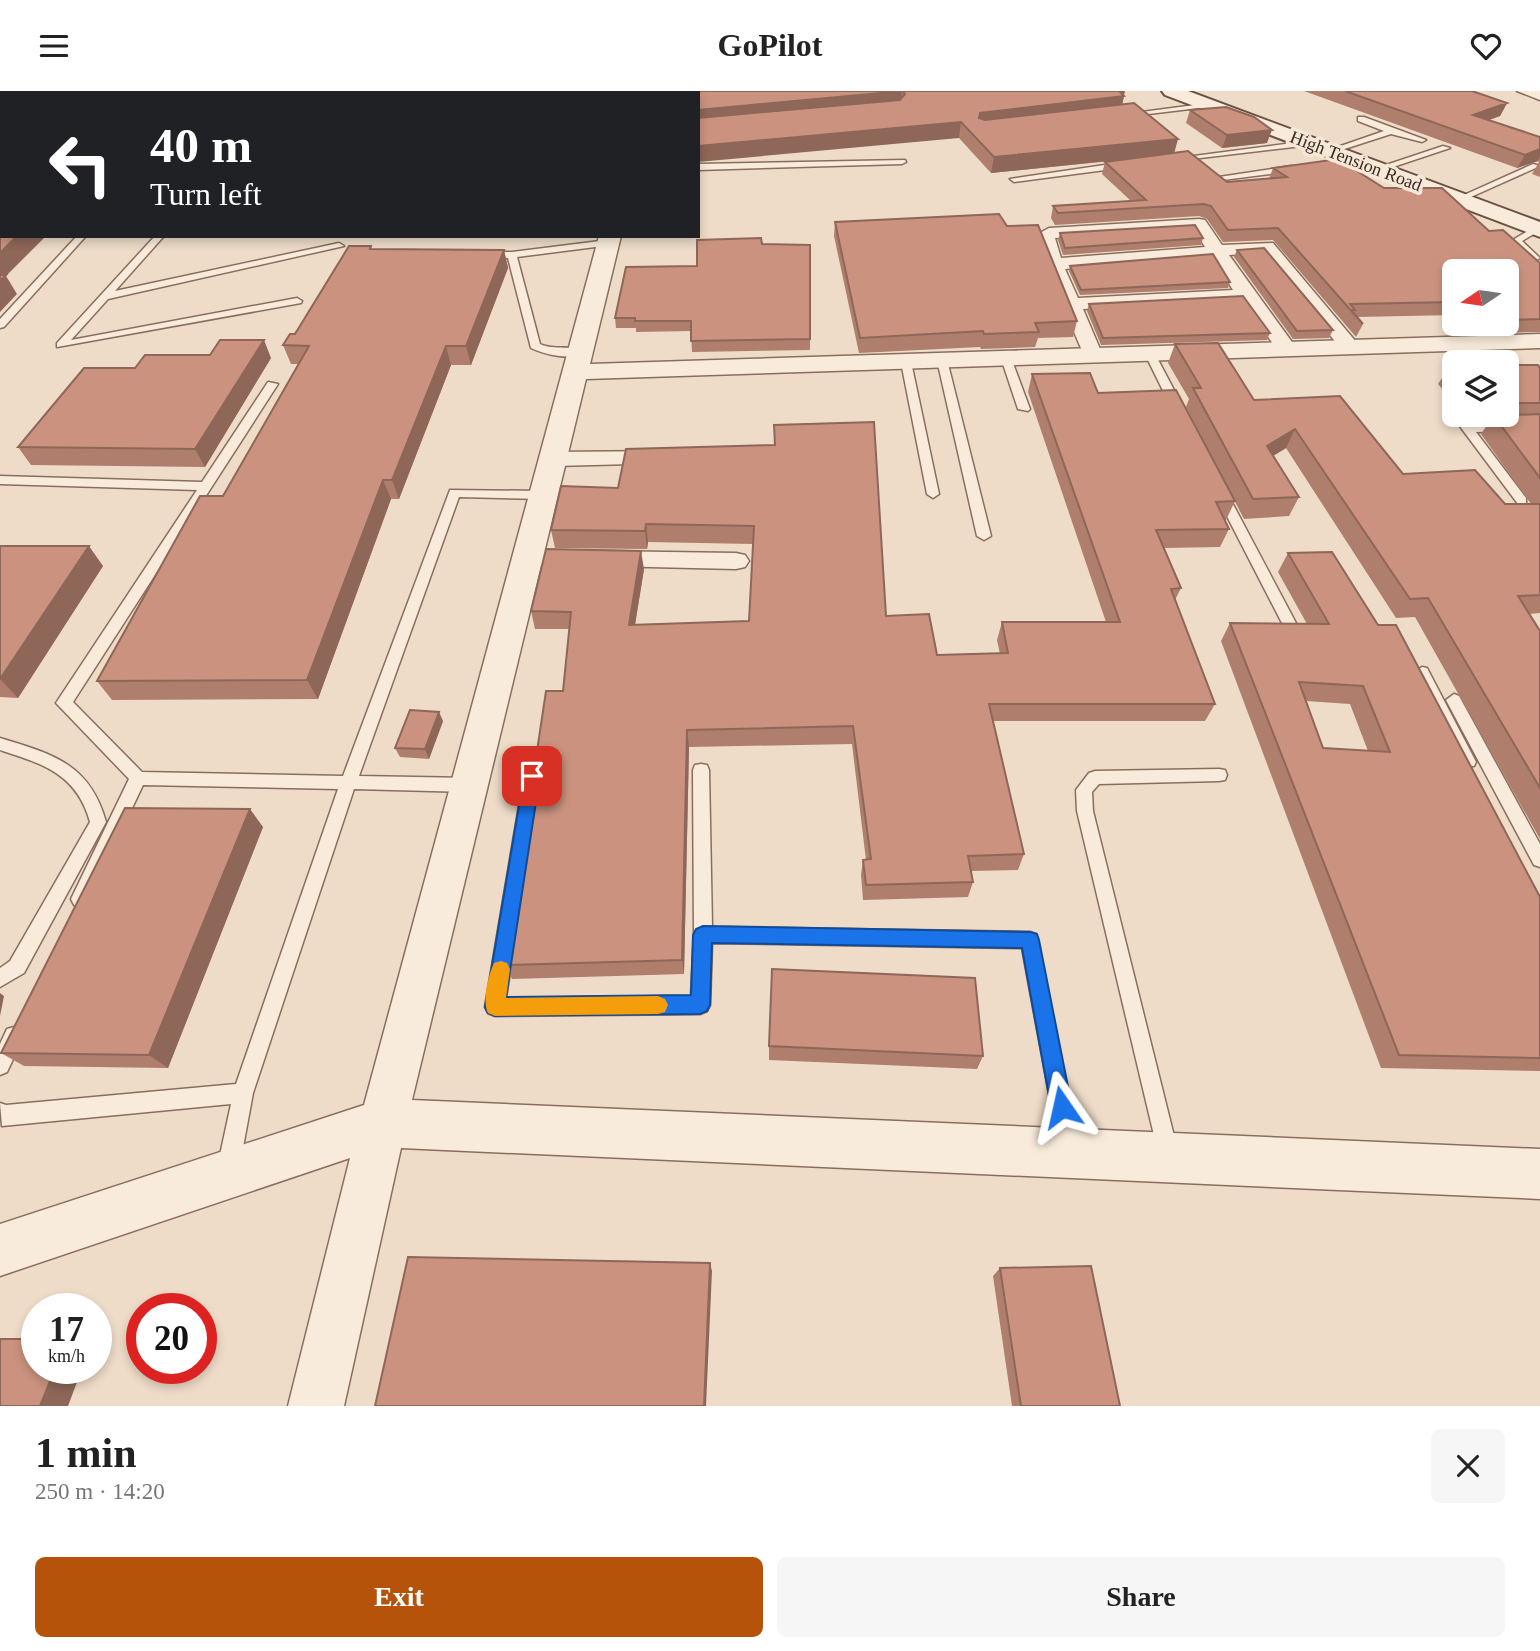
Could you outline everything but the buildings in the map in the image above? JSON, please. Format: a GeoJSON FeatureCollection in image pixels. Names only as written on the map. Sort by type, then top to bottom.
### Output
{"type":"FeatureCollection","features":[{"type":"Feature","properties":{"kind":"main road","name":"High Tension Road"},"geometry":{"type":"LineString","coordinates":[[1171,91],[1363,166],[1538,229]]}},
{"type":"Feature","properties":{"kind":"street"},"geometry":{"type":"LineString","coordinates":[[1526,91],[1540,96]]}},
{"type":"Feature","properties":{"kind":"street"},"geometry":{"type":"LineString","coordinates":[[1093,356],[1055,264],[1045,235],[1049,233],[1199,224],[1245,295],[1287,349]]}},
{"type":"Feature","properties":{"kind":"street"},"geometry":{"type":"LineString","coordinates":[[316,1406],[383,1123],[555,459],[609,239]]}},
{"type":"Feature","properties":{"kind":"street"},"geometry":{"type":"LineString","coordinates":[[1055,264],[1267,247],[1350,347]]}},
{"type":"Feature","properties":{"kind":"street"},"geometry":{"type":"LineString","coordinates":[[1072,304],[1245,295]]}},
{"type":"Feature","properties":{"kind":"street"},"geometry":{"type":"LineString","coordinates":[[579,362],[906,362],[1538,343]]}},
{"type":"Feature","properties":{"kind":"street"},"geometry":{"type":"LineString","coordinates":[[555,459],[689,459]]}},
{"type":"Feature","properties":{"kind":"street"},"geometry":{"type":"LineString","coordinates":[[529,558],[736,561]]}},
{"type":"Feature","properties":{"kind":"street"},"geometry":{"type":"LineString","coordinates":[[0,1250],[383,1123],[1540,1174]]}},
{"type":"Feature","properties":{"kind":"lane"},"geometry":{"type":"LineString","coordinates":[[1116,115],[1207,104]]}},
{"type":"Feature","properties":{"kind":"lane"},"geometry":{"type":"LineString","coordinates":[[1361,119],[1422,140]]}},
{"type":"Feature","properties":{"kind":"lane"},"geometry":{"type":"LineString","coordinates":[[1332,152],[1391,131]]}},
{"type":"Feature","properties":{"kind":"lane"},"geometry":{"type":"LineString","coordinates":[[1166,160],[1308,143]]}},
{"type":"Feature","properties":{"kind":"lane"},"geometry":{"type":"LineString","coordinates":[[1363,166],[1446,148]]}},
{"type":"Feature","properties":{"kind":"lane"},"geometry":{"type":"LineString","coordinates":[[700,167],[902,162]]}},
{"type":"Feature","properties":{"kind":"lane"},"geometry":{"type":"LineString","coordinates":[[1014,179],[1139,164]]}},
{"type":"Feature","properties":{"kind":"lane"},"geometry":{"type":"LineString","coordinates":[[1459,199],[1536,166]]}},
{"type":"Feature","properties":{"kind":"lane"},"geometry":{"type":"LineString","coordinates":[[1223,177],[1296,169]]}},
{"type":"Feature","properties":{"kind":"lane"},"geometry":{"type":"LineString","coordinates":[[1520,173],[1530,177]]}},
{"type":"Feature","properties":{"kind":"lane"},"geometry":{"type":"LineString","coordinates":[[1535,258],[1516,241],[1538,229]]}},
{"type":"Feature","properties":{"kind":"lane"},"geometry":{"type":"LineString","coordinates":[[0,325],[80,238]]}},
{"type":"Feature","properties":{"kind":"lane"},"geometry":{"type":"LineString","coordinates":[[158,238],[61,345],[297,301]]}},
{"type":"Feature","properties":{"kind":"lane"},"geometry":{"type":"LineString","coordinates":[[473,254],[512,255],[609,239]]}},
{"type":"Feature","properties":{"kind":"lane"},"geometry":{"type":"LineString","coordinates":[[103,296],[339,246]]}},
{"type":"Feature","properties":{"kind":"lane"},"geometry":{"type":"LineString","coordinates":[[512,255],[536,346],[579,362]]}},
{"type":"Feature","properties":{"kind":"lane"},"geometry":{"type":"LineString","coordinates":[[1150,354],[1183,418]]}},
{"type":"Feature","properties":{"kind":"lane"},"geometry":{"type":"LineString","coordinates":[[1006,358],[1024,409]]}},
{"type":"Feature","properties":{"kind":"lane"},"geometry":{"type":"LineString","coordinates":[[942,361],[984,536]]}},
{"type":"Feature","properties":{"kind":"lane"},"geometry":{"type":"LineString","coordinates":[[906,362],[933,494]]}},
{"type":"Feature","properties":{"kind":"lane"},"geometry":{"type":"LineString","coordinates":[[272,384],[64,703],[138,778],[470,785]]}},
{"type":"Feature","properties":{"kind":"lane"},"geometry":{"type":"LineString","coordinates":[[1467,429],[1540,427]]}},
{"type":"Feature","properties":{"kind":"lane"},"geometry":{"type":"LineString","coordinates":[[1467,429],[1522,501]]}},
{"type":"Feature","properties":{"kind":"lane"},"geometry":{"type":"LineString","coordinates":[[1214,479],[1290,625]]}},
{"type":"Feature","properties":{"kind":"lane"},"geometry":{"type":"LineString","coordinates":[[0,480],[205,487]]}},
{"type":"Feature","properties":{"kind":"lane"},"geometry":{"type":"LineString","coordinates":[[227,1175],[243,1093],[348,783],[454,493],[545,495]]}},
{"type":"Feature","properties":{"kind":"lane"},"geometry":{"type":"LineString","coordinates":[[1422,672],[1478,783]]}},
{"type":"Feature","properties":{"kind":"lane"},"geometry":{"type":"LineString","coordinates":[[1454,700],[1540,860]]}},
{"type":"Feature","properties":{"kind":"lane"},"geometry":{"type":"LineString","coordinates":[[0,744],[68,769],[92,801],[98,822],[17,967],[0,978]]}},
{"type":"Feature","properties":{"kind":"lane"},"geometry":{"type":"LineString","coordinates":[[532,776],[495,1007],[700,1005],[703,935],[701,770]]}},
{"type":"Feature","properties":{"kind":"lane"},"geometry":{"type":"LineString","coordinates":[[1170,1158],[1085,811],[1084,790],[1089,781],[1095,778],[1219,775]]}},
{"type":"Feature","properties":{"kind":"lane"},"geometry":{"type":"LineString","coordinates":[[72,914],[138,778]]}},
{"type":"Feature","properties":{"kind":"lane"},"geometry":{"type":"LineString","coordinates":[[703,935],[1030,940],[1070,1154]]}},
{"type":"Feature","properties":{"kind":"lane"},"geometry":{"type":"LineString","coordinates":[[0,1065],[19,1025]]}},
{"type":"Feature","properties":{"kind":"lane"},"geometry":{"type":"LineString","coordinates":[[0,1113],[2,1116],[243,1093]]}},
{"type":"Feature","properties":{"kind":"slow traffic"},"geometry":{"type":"LineString","coordinates":[[501,969],[495,1007],[658,1005]]}},
{"type":"Feature","properties":{"kind":"route"},"geometry":{"type":"LineString","coordinates":[[532,776],[495,1007],[700,1005],[703,935],[1030,940],[1062,1107]]}}]}
